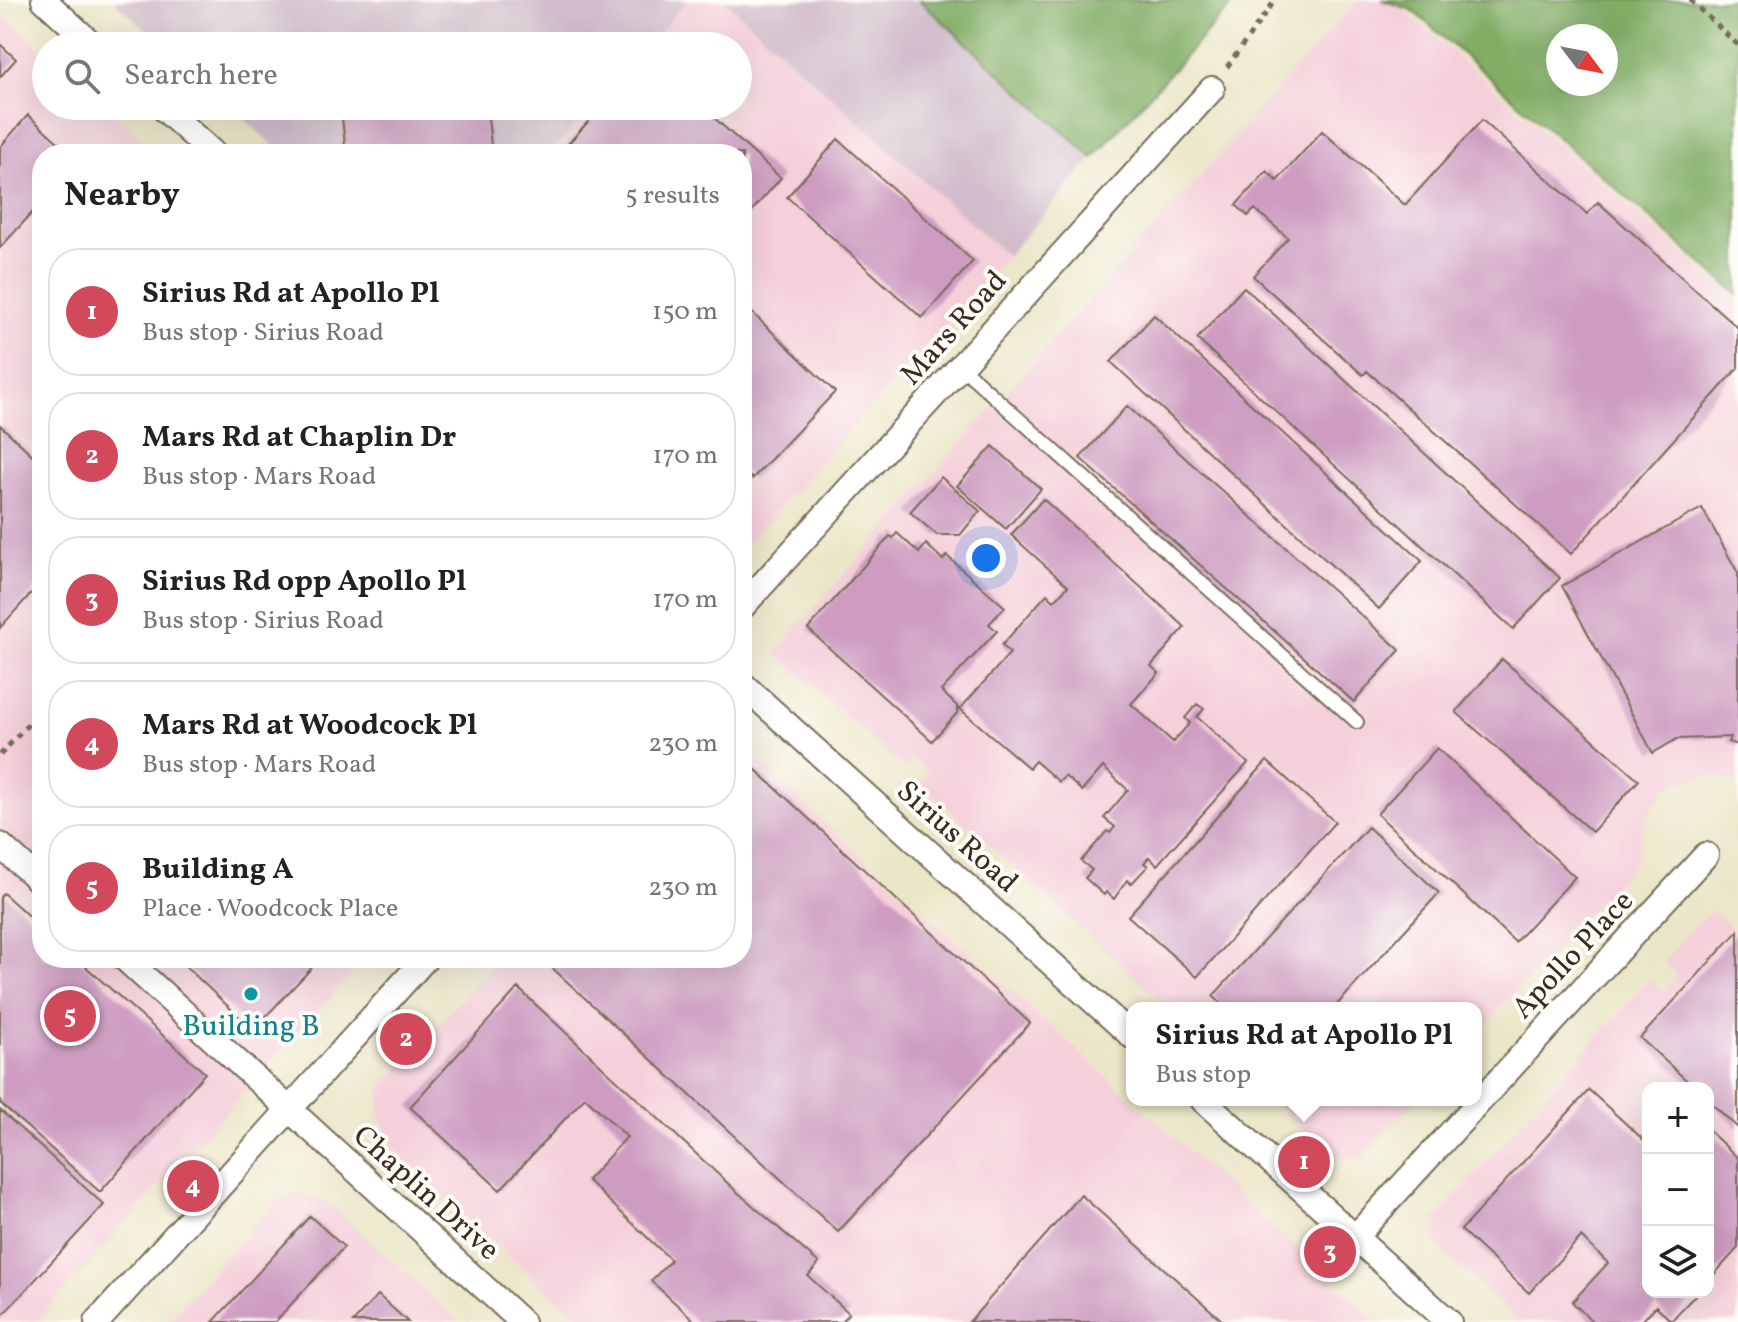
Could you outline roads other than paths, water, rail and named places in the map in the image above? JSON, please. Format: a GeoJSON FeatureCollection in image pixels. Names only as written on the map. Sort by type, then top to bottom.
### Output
{"type":"FeatureCollection","features":[{"type":"Feature","properties":{"kind":"street"},"geometry":{"type":"LineString","coordinates":[[44,0],[79,32]]}},
{"type":"Feature","properties":{"kind":"street","name":"Mars Road"},"geometry":{"type":"LineString","coordinates":[[752,596],[1212,89]]}},
{"type":"Feature","properties":{"kind":"street"},"geometry":{"type":"LineString","coordinates":[[176,120],[203,144]]}},
{"type":"Feature","properties":{"kind":"street","name":"Sirius Road"},"geometry":{"type":"LineString","coordinates":[[752,693],[1126,1031]]}},
{"type":"Feature","properties":{"kind":"street"},"geometry":{"type":"LineString","coordinates":[[0,845],[32,874]]}},
{"type":"Feature","properties":{"kind":"street","name":"Apollo Place"},"geometry":{"type":"LineString","coordinates":[[1482,1099],[1706,855]]}},
{"type":"Feature","properties":{"kind":"street","name":"Chaplin Drive"},"geometry":{"type":"LineString","coordinates":[[135,968],[522,1322]]}},
{"type":"Feature","properties":{"kind":"street"},"geometry":{"type":"LineString","coordinates":[[97,1322],[417,968]]}},
{"type":"Feature","properties":{"kind":"street"},"geometry":{"type":"LineString","coordinates":[[1210,1106],[1449,1322]]}},
{"type":"Feature","properties":{"kind":"street","name":"Apollo Place"},"geometry":{"type":"LineString","coordinates":[[1355,1237],[1475,1106]]}},
{"type":"Feature","properties":{"kind":"street"},"geometry":{"type":"LineString","coordinates":[[1412,1289],[1438,1322]]}},
{"type":"Feature","properties":{"kind":"lane"},"geometry":{"type":"LineString","coordinates":[[960,366],[1357,722]]}},
{"type":"Feature","properties":{"kind":"place","name":"Building B"},"geometry":{"type":"Point","coordinates":[251,994]}},
{"type":"Feature","properties":{"kind":"place","name":"Building A"},"geometry":{"type":"Point","coordinates":[70,1016]}},
{"type":"Feature","properties":{"kind":"place","name":"Mars Rd at Chaplin Dr"},"geometry":{"type":"Point","coordinates":[406,1039]}},
{"type":"Feature","properties":{"kind":"place","name":"Sirius Rd at Apollo Pl"},"geometry":{"type":"Point","coordinates":[1304,1162]}},
{"type":"Feature","properties":{"kind":"place","name":"Mars Rd at Woodcock Pl"},"geometry":{"type":"Point","coordinates":[193,1186]}},
{"type":"Feature","properties":{"kind":"place","name":"Sirius Rd opp Apollo Pl"},"geometry":{"type":"Point","coordinates":[1330,1252]}}]}
